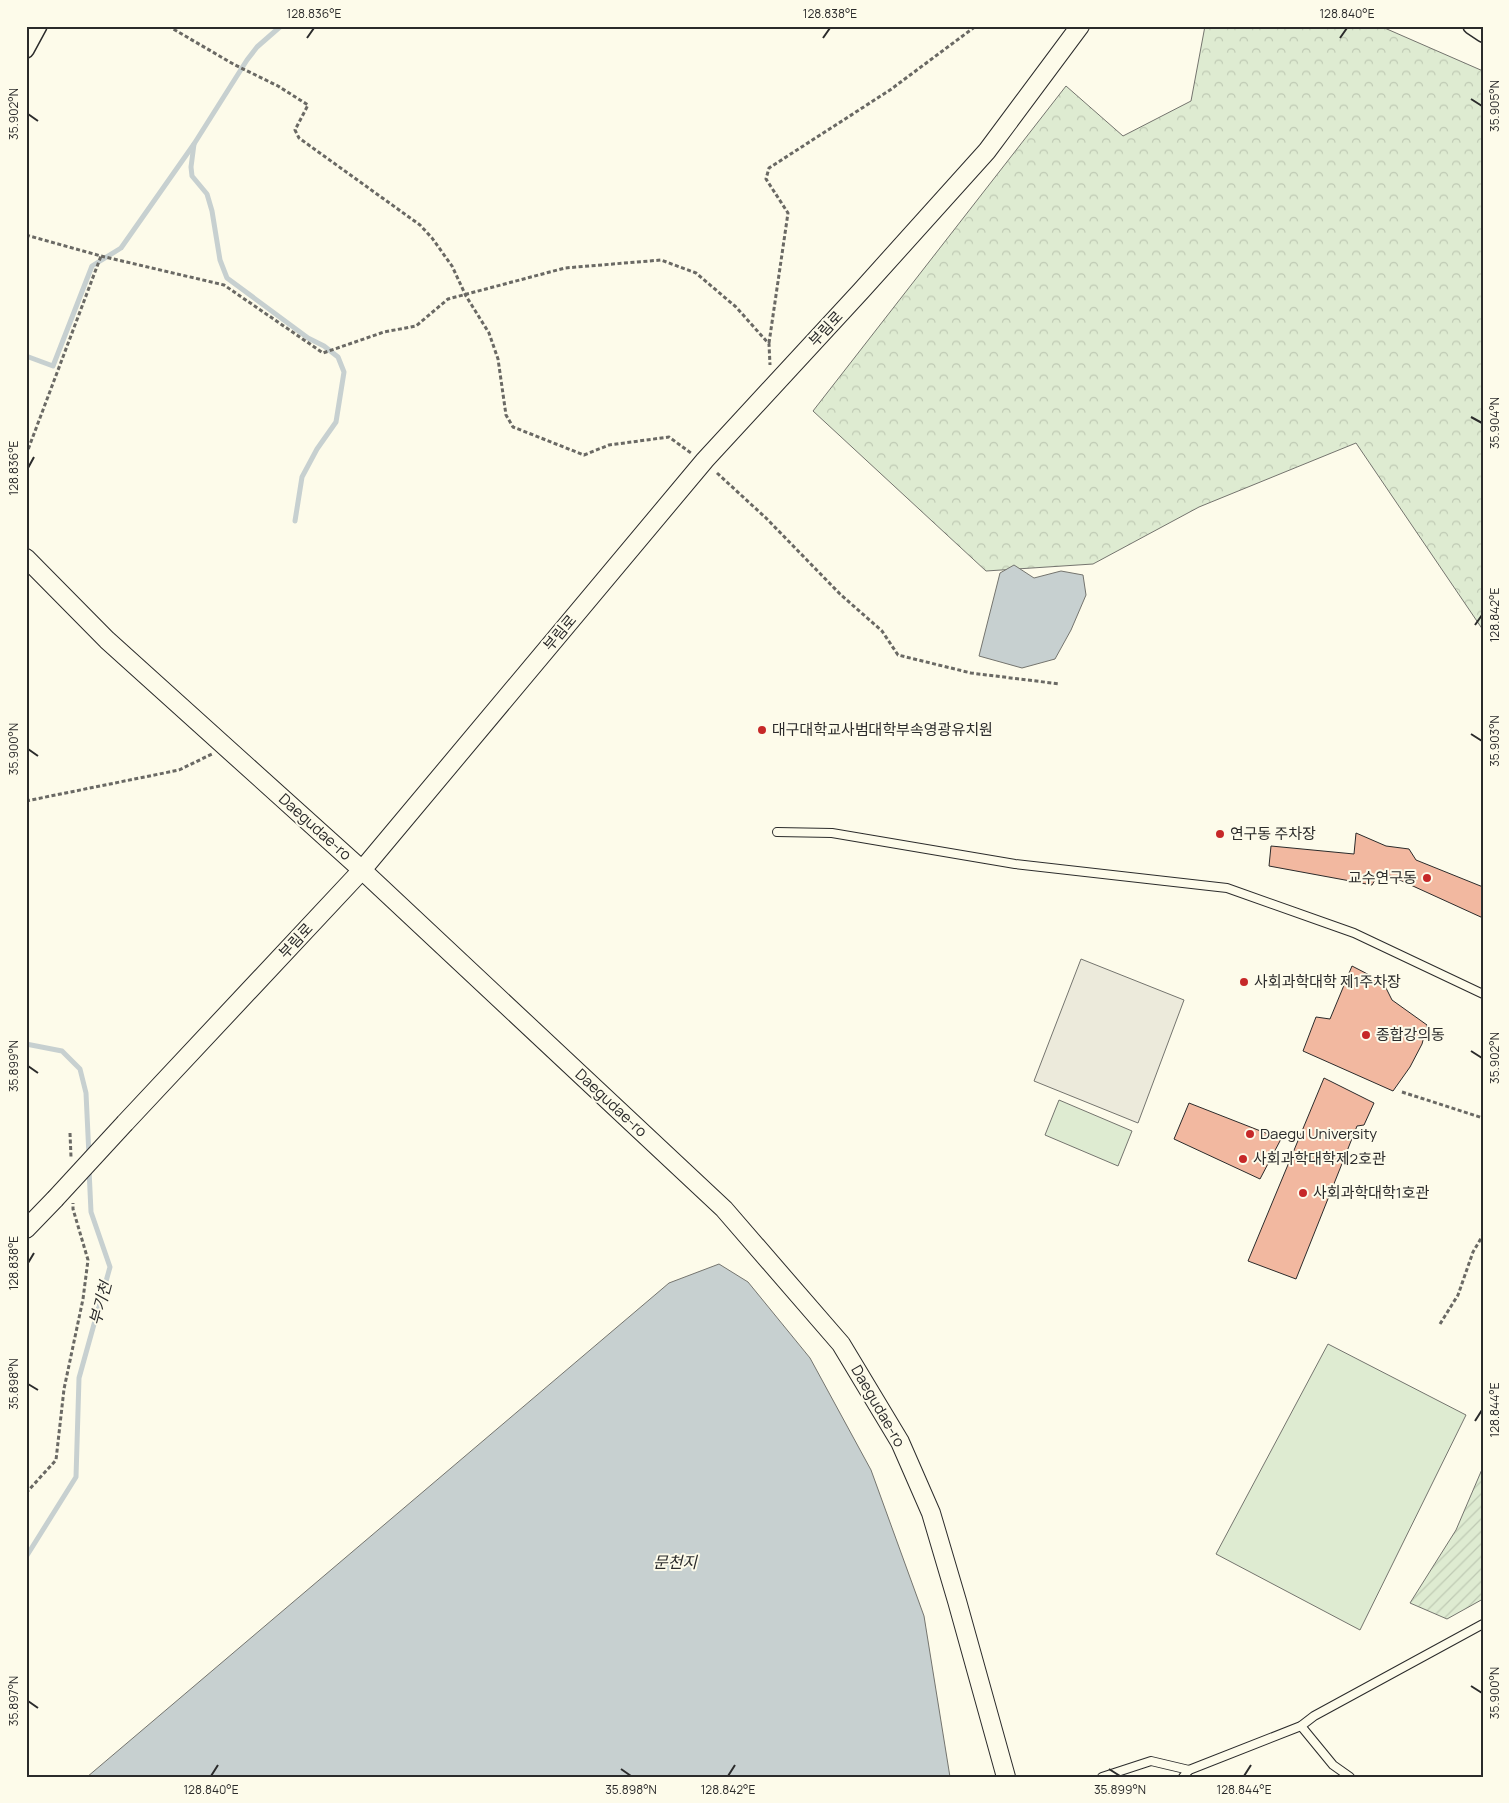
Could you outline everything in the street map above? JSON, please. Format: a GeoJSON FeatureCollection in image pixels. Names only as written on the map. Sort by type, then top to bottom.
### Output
{"type":"FeatureCollection","features":[{"type":"Feature","properties":{"kind":"street"},"geometry":{"type":"LineString","coordinates":[[26,50],[39,26]]}},
{"type":"Feature","properties":{"kind":"street","name":"부림로"},"geometry":{"type":"LineString","coordinates":[[26,1229],[362,870],[705,460],[987,151],[1080,26]]}},
{"type":"Feature","properties":{"kind":"street"},"geometry":{"type":"LineString","coordinates":[[1471,26],[1483,34]]}},
{"type":"Feature","properties":{"kind":"street","name":"Daegudae-ro"},"geometry":{"type":"LineString","coordinates":[[26,558],[107,640],[362,870],[724,1209],[841,1344],[900,1442],[931,1513],[1006,1777]]}},
{"type":"Feature","properties":{"kind":"lane"},"geometry":{"type":"LineString","coordinates":[[777,832],[832,833],[1015,864],[1227,888],[1354,933],[1483,994]]}},
{"type":"Feature","properties":{"kind":"lane"},"geometry":{"type":"LineString","coordinates":[[1183,1777],[1189,1770],[1301,1726],[1314,1716],[1483,1624]]}},
{"type":"Feature","properties":{"kind":"lane"},"geometry":{"type":"LineString","coordinates":[[1301,1726],[1333,1765],[1350,1777]]}},
{"type":"Feature","properties":{"kind":"lane"},"geometry":{"type":"LineString","coordinates":[[1102,1777],[1151,1761],[1189,1770]]}},
{"type":"Feature","properties":{"kind":"path"},"geometry":{"type":"LineString","coordinates":[[168,26],[235,65],[278,86],[308,105],[295,130],[299,138],[420,225],[432,238],[452,266],[466,296],[489,333],[498,359],[506,415],[514,427],[584,455],[609,445],[668,437],[692,453]]}},
{"type":"Feature","properties":{"kind":"path"},"geometry":{"type":"LineString","coordinates":[[771,388],[769,344],[788,214],[766,179],[769,168],[890,90],[976,26]]}},
{"type":"Feature","properties":{"kind":"path"},"geometry":{"type":"LineString","coordinates":[[26,235],[101,256],[224,285],[323,353],[384,332],[416,326],[448,299],[466,296],[564,268],[661,260],[696,272],[736,307],[769,344]]}},
{"type":"Feature","properties":{"kind":"path"},"geometry":{"type":"LineString","coordinates":[[26,455],[101,256]]}},
{"type":"Feature","properties":{"kind":"path"},"geometry":{"type":"LineString","coordinates":[[717,473],[766,518],[840,594],[882,631],[898,655],[971,673],[1060,684]]}},
{"type":"Feature","properties":{"kind":"path"},"geometry":{"type":"LineString","coordinates":[[26,801],[179,770],[226,747]]}},
{"type":"Feature","properties":{"kind":"path"},"geometry":{"type":"LineString","coordinates":[[1402,1092],[1483,1118]]}},
{"type":"Feature","properties":{"kind":"path"},"geometry":{"type":"LineString","coordinates":[[70,1133],[71,1161]]}},
{"type":"Feature","properties":{"kind":"path"},"geometry":{"type":"LineString","coordinates":[[26,1494],[56,1460],[64,1389],[83,1299],[88,1260],[73,1209],[73,1200]]}},
{"type":"Feature","properties":{"kind":"path"},"geometry":{"type":"LineString","coordinates":[[1440,1324],[1458,1295],[1472,1252],[1483,1235]]}},
{"type":"Feature","properties":{"kind":"green space"},"geometry":{"type":"Polygon","coordinates":[[[1205,26],[1380,26],[1483,71],[1483,630],[1356,443],[1199,507],[1093,564],[986,571],[813,411],[1066,86],[1123,136],[1191,101],[1205,26]]]}},
{"type":"Feature","properties":{"kind":"green space"},"geometry":{"type":"Polygon","coordinates":[[[1059,1100],[1132,1131],[1118,1166],[1045,1135],[1059,1100]]]}},
{"type":"Feature","properties":{"kind":"green space"},"geometry":{"type":"Polygon","coordinates":[[[1328,1344],[1466,1415],[1360,1630],[1216,1554],[1328,1344]]]}},
{"type":"Feature","properties":{"kind":"green space"},"geometry":{"type":"Polygon","coordinates":[[[1483,1467],[1483,1599],[1447,1619],[1410,1603],[1456,1530],[1483,1467]]]}},
{"type":"Feature","properties":{"kind":"shaded area"},"geometry":{"type":"Polygon","coordinates":[[[1081,959],[1184,1000],[1138,1123],[1034,1081],[1081,959]]]}},
{"type":"Feature","properties":{"kind":"water"},"geometry":{"type":"Polygon","coordinates":[[[1014,565],[1034,578],[1061,571],[1083,575],[1086,595],[1071,630],[1055,659],[1022,668],[979,656],[1000,573],[1014,565]]]}},
{"type":"Feature","properties":{"kind":"water","name":"문천지"},"geometry":{"type":"Polygon","coordinates":[[[719,1264],[748,1282],[810,1358],[871,1470],[924,1616],[950,1777],[87,1777],[669,1283],[719,1264]]]}},
{"type":"Feature","properties":{"kind":"building","name":"교수연구동"},"geometry":{"type":"Polygon","coordinates":[[[1356,833],[1386,846],[1409,849],[1416,860],[1483,887],[1483,918],[1380,871],[1372,885],[1269,866],[1271,846],[1354,854],[1356,833]]]}},
{"type":"Feature","properties":{"kind":"building","name":"종합강의동"},"geometry":{"type":"Polygon","coordinates":[[[1352,966],[1383,982],[1392,1000],[1427,1025],[1422,1044],[1410,1067],[1393,1091],[1303,1051],[1316,1017],[1330,1019],[1352,966]]]}},
{"type":"Feature","properties":{"kind":"building","name":"사회과학대학1호관"},"geometry":{"type":"Polygon","coordinates":[[[1324,1078],[1374,1103],[1364,1125],[1357,1126],[1296,1279],[1248,1261],[1324,1078]]]}},
{"type":"Feature","properties":{"kind":"building","name":"사회과학대학제2호관"},"geometry":{"type":"Polygon","coordinates":[[[1189,1103],[1281,1139],[1260,1179],[1174,1139],[1189,1103]]]}},
{"type":"Feature","properties":{"kind":"waterway"},"geometry":{"type":"LineString","coordinates":[[26,356],[53,366],[92,266],[121,248],[194,144],[247,60],[257,47],[281,26]]}},
{"type":"Feature","properties":{"kind":"waterway"},"geometry":{"type":"LineString","coordinates":[[194,144],[191,167],[192,176],[207,194],[212,211],[220,260],[227,278],[308,338],[324,346],[338,357],[344,372],[336,422],[317,449],[302,477],[295,521]]}},
{"type":"Feature","properties":{"kind":"waterway","name":"부기천"},"geometry":{"type":"LineString","coordinates":[[26,1044],[62,1051],[80,1069],[86,1093],[89,1156]]}},
{"type":"Feature","properties":{"kind":"waterway","name":"부기천"},"geometry":{"type":"LineString","coordinates":[[26,1557],[76,1477],[79,1378],[110,1267],[91,1212],[89,1169]]}},
{"type":"Feature","properties":{"kind":"place","name":"대구대학교사범대학부속영광유치원"},"geometry":{"type":"Point","coordinates":[762,730]}},
{"type":"Feature","properties":{"kind":"place","name":"연구동 주차장"},"geometry":{"type":"Point","coordinates":[1220,834]}},
{"type":"Feature","properties":{"kind":"place","name":"교수연구동"},"geometry":{"type":"Point","coordinates":[1427,878]}},
{"type":"Feature","properties":{"kind":"place","name":"사회과학대학 제1주차장"},"geometry":{"type":"Point","coordinates":[1244,982]}},
{"type":"Feature","properties":{"kind":"place","name":"종합강의동"},"geometry":{"type":"Point","coordinates":[1366,1035]}},
{"type":"Feature","properties":{"kind":"place","name":"Daegu University"},"geometry":{"type":"Point","coordinates":[1250,1134]}},
{"type":"Feature","properties":{"kind":"place","name":"사회과학대학제2호관"},"geometry":{"type":"Point","coordinates":[1243,1159]}},
{"type":"Feature","properties":{"kind":"place","name":"사회과학대학1호관"},"geometry":{"type":"Point","coordinates":[1303,1193]}}]}
